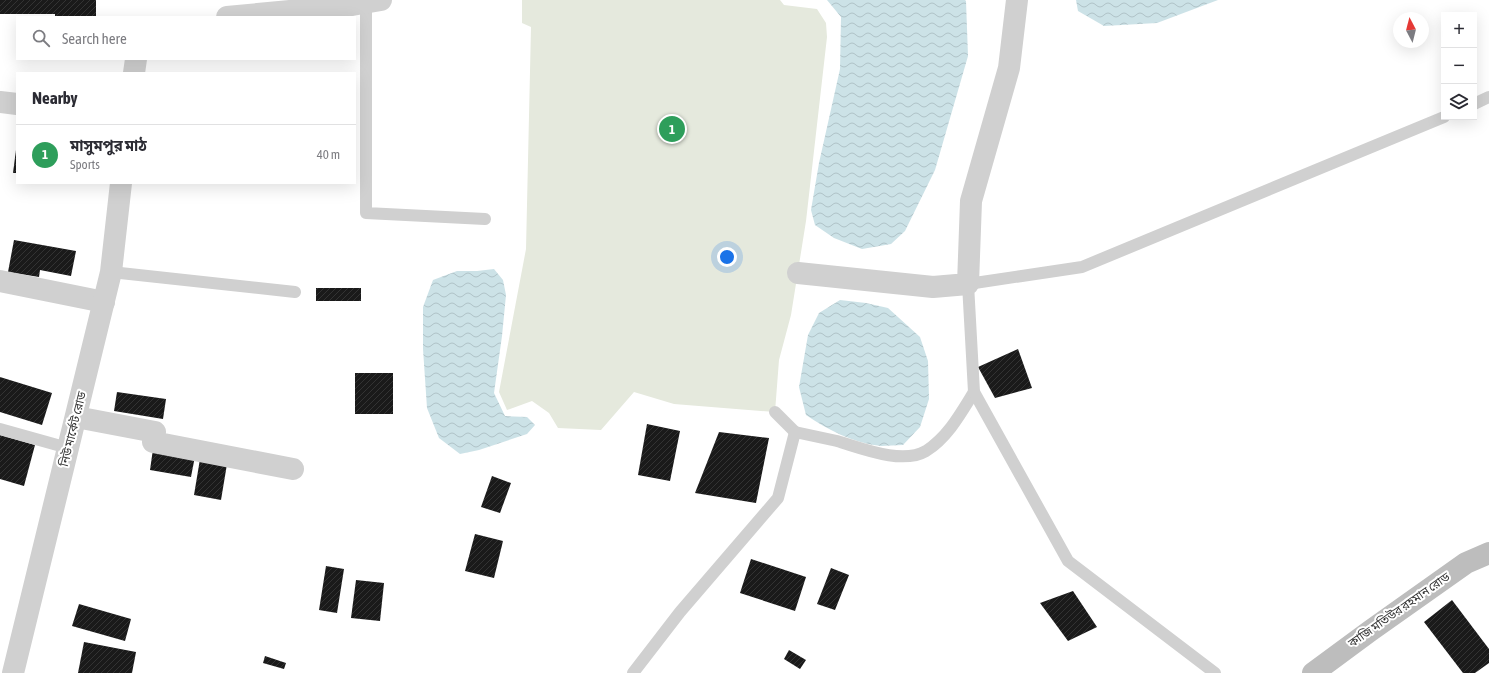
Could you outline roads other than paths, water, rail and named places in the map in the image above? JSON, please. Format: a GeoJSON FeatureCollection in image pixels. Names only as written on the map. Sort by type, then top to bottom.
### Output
{"type":"FeatureCollection","features":[{"type":"Feature","properties":{"kind":"main road","name":"কাজি মতিউর রহমান রোড"},"geometry":{"type":"LineString","coordinates":[[1313,673],[1466,563],[1489,553]]}},
{"type":"Feature","properties":{"kind":"street"},"geometry":{"type":"LineString","coordinates":[[798,273],[933,287],[968,284],[971,201],[1009,68],[1017,0]]}},
{"type":"Feature","properties":{"kind":"street"},"geometry":{"type":"LineString","coordinates":[[237,16],[352,5],[374,1]]}},
{"type":"Feature","properties":{"kind":"street"},"geometry":{"type":"LineString","coordinates":[[134,72],[136,60]]}},
{"type":"Feature","properties":{"kind":"street"},"geometry":{"type":"LineString","coordinates":[[0,102],[16,104]]}},
{"type":"Feature","properties":{"kind":"street","name":"নিউ মার্কেট রোড"},"geometry":{"type":"LineString","coordinates":[[13,673],[111,272],[121,184]]}},
{"type":"Feature","properties":{"kind":"street"},"geometry":{"type":"LineString","coordinates":[[0,281],[104,302]]}},
{"type":"Feature","properties":{"kind":"street"},"geometry":{"type":"LineString","coordinates":[[76,417],[155,432],[153,442],[293,469]]}},
{"type":"Feature","properties":{"kind":"lane"},"geometry":{"type":"LineString","coordinates":[[374,1],[360,73],[366,213],[486,219]]}},
{"type":"Feature","properties":{"kind":"lane"},"geometry":{"type":"LineString","coordinates":[[1477,103],[1489,97]]}},
{"type":"Feature","properties":{"kind":"lane"},"geometry":{"type":"LineString","coordinates":[[1215,673],[1068,561],[974,392],[968,284],[1082,267],[1441,118]]}},
{"type":"Feature","properties":{"kind":"lane"},"geometry":{"type":"LineString","coordinates":[[111,272],[295,292]]}},
{"type":"Feature","properties":{"kind":"lane"},"geometry":{"type":"LineString","coordinates":[[776,412],[795,432],[879,454],[908,456],[925,451],[937,442],[957,421],[974,392]]}},
{"type":"Feature","properties":{"kind":"lane"},"geometry":{"type":"LineString","coordinates":[[0,429],[68,448]]}},
{"type":"Feature","properties":{"kind":"lane"},"geometry":{"type":"LineString","coordinates":[[633,673],[680,612],[778,498],[795,432]]}},
{"type":"Feature","properties":{"kind":"water"},"geometry":{"type":"Polygon","coordinates":[[[827,0],[966,1],[968,56],[935,170],[905,231],[891,244],[862,249],[834,238],[815,225],[811,210],[819,163],[840,69],[841,17],[827,0]]]}},
{"type":"Feature","properties":{"kind":"water"},"geometry":{"type":"Polygon","coordinates":[[[1076,0],[1218,0],[1157,23],[1104,26],[1078,11],[1076,0]]]}},
{"type":"Feature","properties":{"kind":"water"},"geometry":{"type":"Polygon","coordinates":[[[494,269],[503,280],[506,295],[494,393],[505,416],[527,417],[535,425],[527,434],[479,450],[460,454],[439,438],[427,408],[423,349],[423,307],[433,280],[457,271],[494,269]]]}},
{"type":"Feature","properties":{"kind":"water"},"geometry":{"type":"Polygon","coordinates":[[[840,300],[866,303],[888,308],[920,337],[928,361],[929,399],[920,427],[903,445],[881,446],[851,439],[832,431],[806,415],[799,387],[808,335],[819,313],[840,300]]]}},
{"type":"Feature","properties":{"kind":"place","name":"মাসুমপুর মাঠ"},"geometry":{"type":"Point","coordinates":[672,129]}}]}
